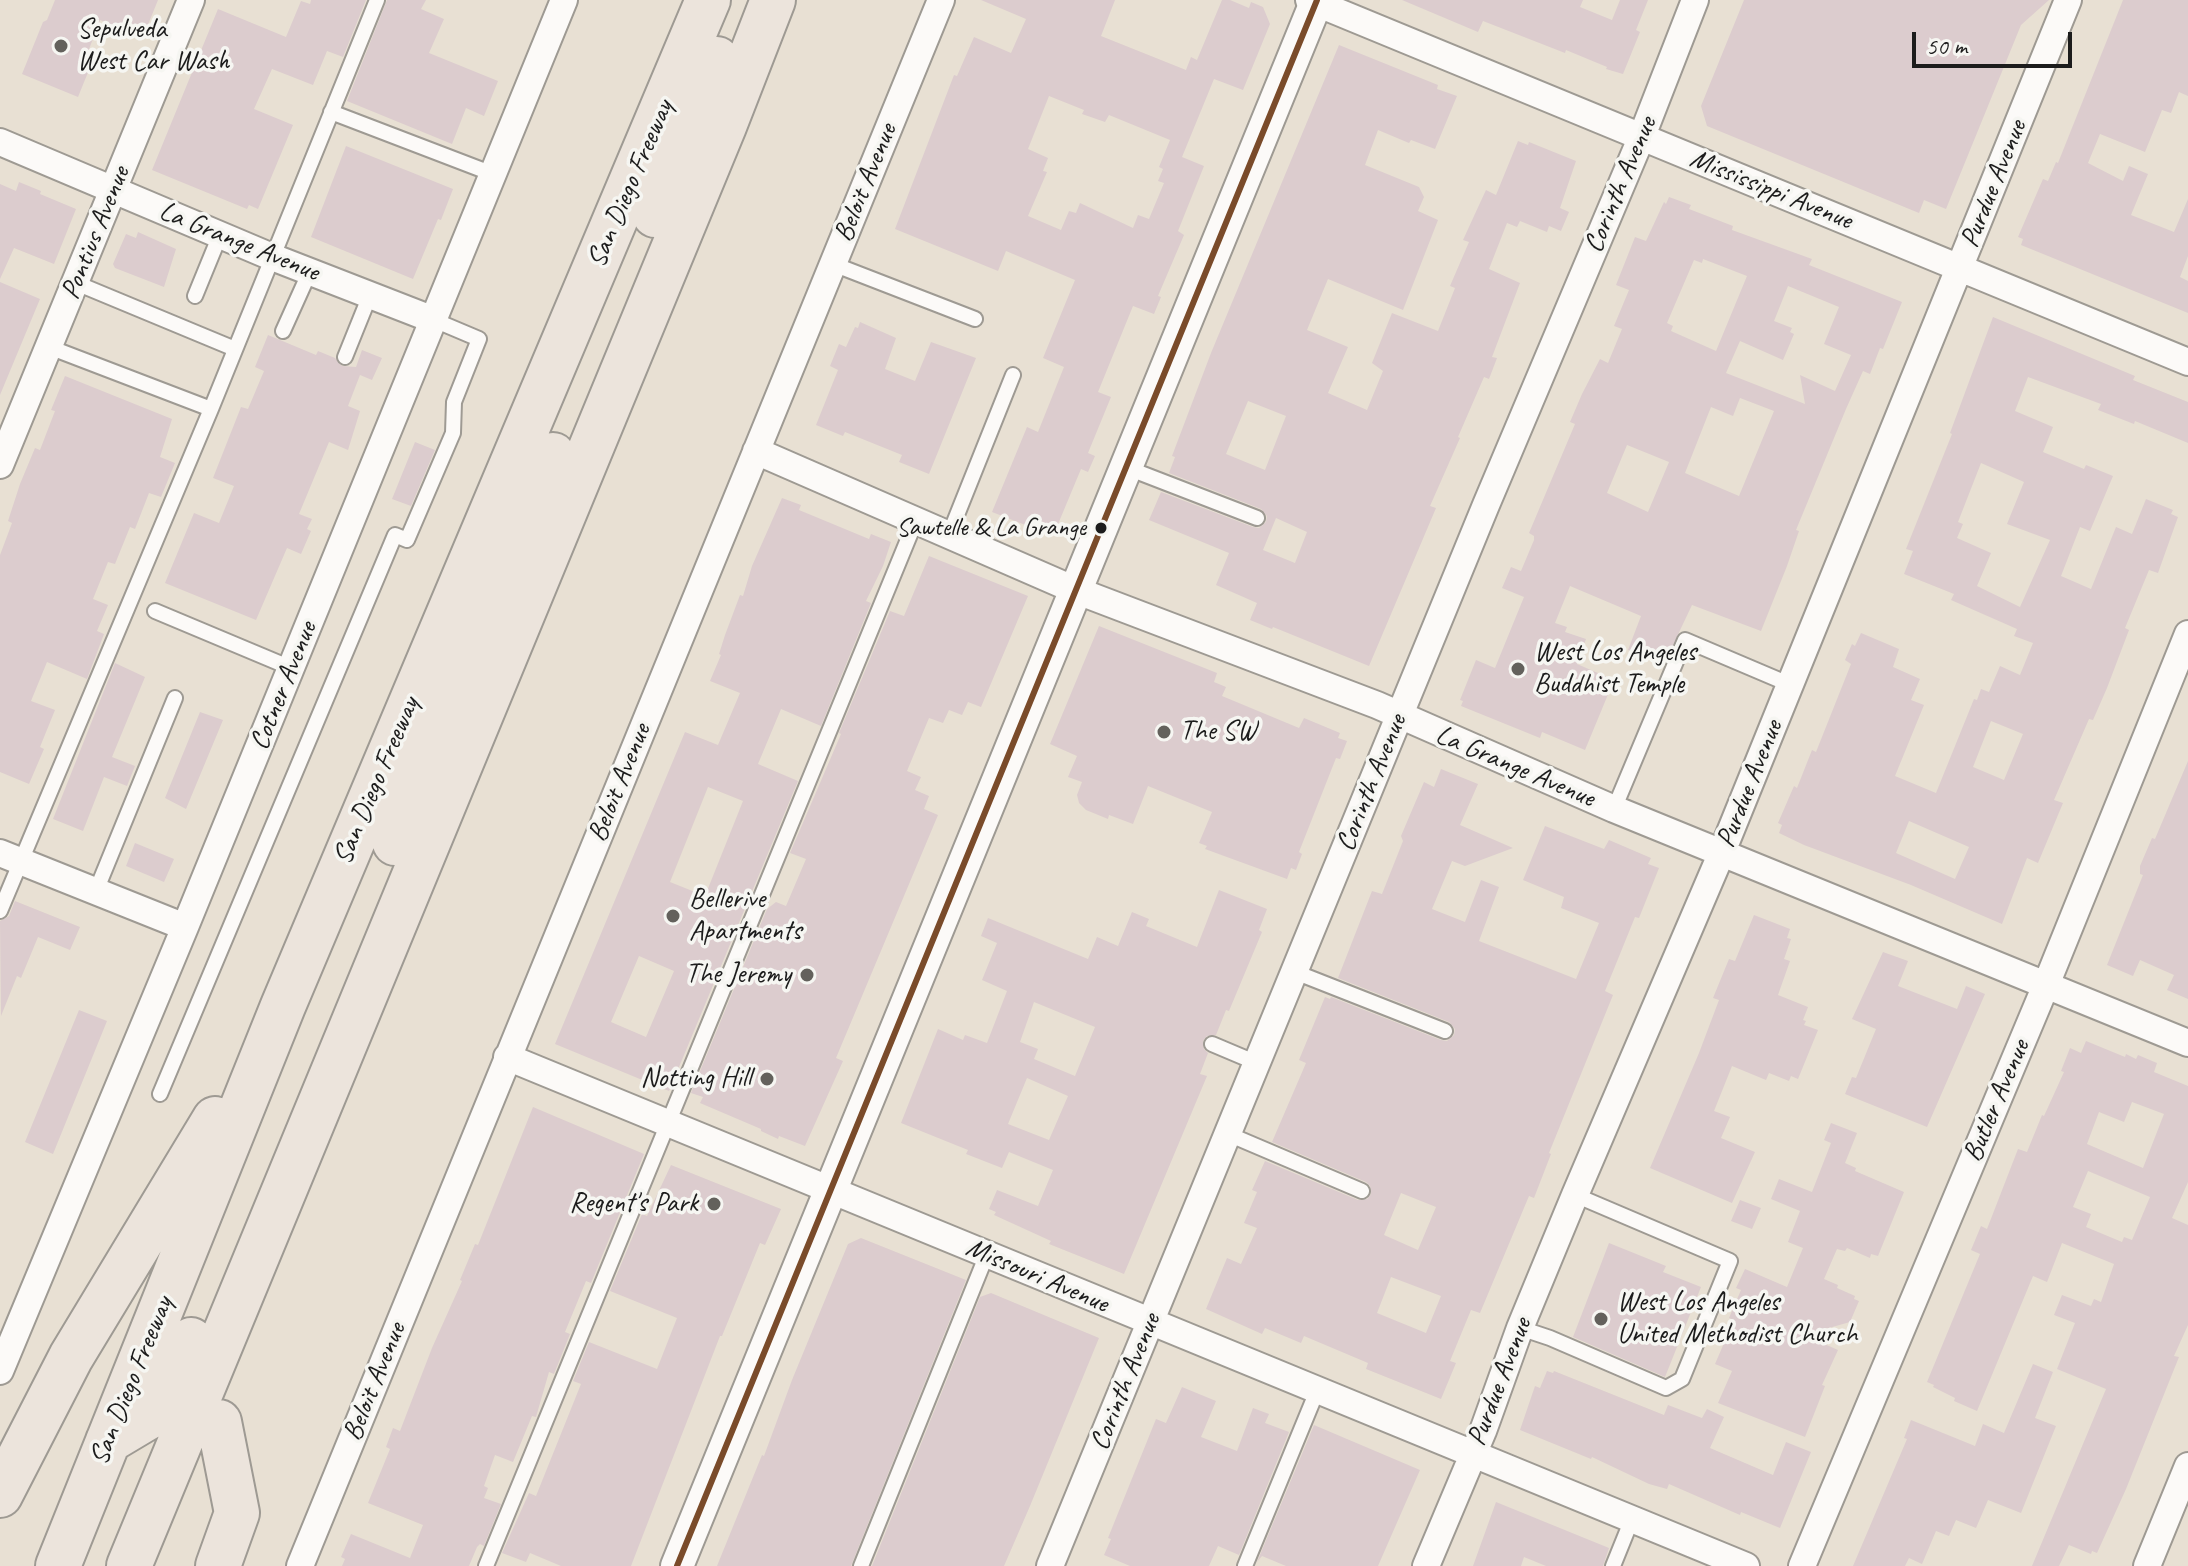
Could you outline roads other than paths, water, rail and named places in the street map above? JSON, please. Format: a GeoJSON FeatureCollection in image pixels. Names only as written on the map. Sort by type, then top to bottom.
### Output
{"type":"FeatureCollection","features":[{"type":"Feature","properties":{"kind":"highway","name":"San Diego Freeway"},"geometry":{"type":"LineString","coordinates":[[58,1566],[283,1006],[708,0]]}},
{"type":"Feature","properties":{"kind":"highway"},"geometry":{"type":"LineString","coordinates":[[108,1441],[160,1410],[196,1329],[742,0]]}},
{"type":"Feature","properties":{"kind":"highway"},"geometry":{"type":"LineString","coordinates":[[129,1566],[724,126],[773,0]]}},
{"type":"Feature","properties":{"kind":"highway"},"geometry":{"type":"LineString","coordinates":[[157,1566],[219,1422],[364,1058],[543,627],[797,0]]}},
{"type":"Feature","properties":{"kind":"highway"},"geometry":{"type":"LineString","coordinates":[[0,1495],[71,1357],[283,1006]]}},
{"type":"Feature","properties":{"kind":"highway"},"geometry":{"type":"LineString","coordinates":[[218,1566],[237,1513],[219,1422]]}},
{"type":"Feature","properties":{"kind":"street","name":"Pontius Avenue"},"geometry":{"type":"LineString","coordinates":[[0,465],[191,0]]}},
{"type":"Feature","properties":{"kind":"street","name":"Cotner Avenue"},"geometry":{"type":"LineString","coordinates":[[0,1371],[564,0]]}},
{"type":"Feature","properties":{"kind":"street","name":"Beloit Avenue"},"geometry":{"type":"LineString","coordinates":[[300,1566],[941,0]]}},
{"type":"Feature","properties":{"kind":"street","name":"Corinth Avenue"},"geometry":{"type":"LineString","coordinates":[[1050,1566],[1642,136],[1695,0]]}},
{"type":"Feature","properties":{"kind":"street","name":"Purdue Avenue"},"geometry":{"type":"LineString","coordinates":[[1426,1566],[1575,1195],[1791,685],[2068,0]]}},
{"type":"Feature","properties":{"kind":"street","name":"Mississippi Avenue"},"geometry":{"type":"LineString","coordinates":[[1314,1],[2188,362]]}},
{"type":"Feature","properties":{"kind":"street"},"geometry":{"type":"LineString","coordinates":[[677,1566],[1314,1]]}},
{"type":"Feature","properties":{"kind":"street","name":"La Grange Avenue"},"geometry":{"type":"LineString","coordinates":[[0,142],[272,257],[434,320]]}},
{"type":"Feature","properties":{"kind":"street","name":"La Grange Avenue"},"geometry":{"type":"LineString","coordinates":[[756,451],[1075,590],[1377,705],[1614,809],[2188,1043]]}},
{"type":"Feature","properties":{"kind":"street","name":"Butler Avenue"},"geometry":{"type":"LineString","coordinates":[[1802,1566],[2046,985],[2188,634]]}},
{"type":"Feature","properties":{"kind":"street"},"geometry":{"type":"LineString","coordinates":[[11,857],[185,927]]}},
{"type":"Feature","properties":{"kind":"street","name":"Missouri Avenue"},"geometry":{"type":"LineString","coordinates":[[507,1057],[1746,1566]]}},
{"type":"Feature","properties":{"kind":"street"},"geometry":{"type":"LineString","coordinates":[[2147,1566],[2188,1466]]}},
{"type":"Feature","properties":{"kind":"lane"},"geometry":{"type":"LineString","coordinates":[[0,911],[11,857],[211,409],[377,0]]}},
{"type":"Feature","properties":{"kind":"lane"},"geometry":{"type":"LineString","coordinates":[[331,112],[493,174]]}},
{"type":"Feature","properties":{"kind":"lane"},"geometry":{"type":"LineString","coordinates":[[195,296],[220,235]]}},
{"type":"Feature","properties":{"kind":"lane"},"geometry":{"type":"LineString","coordinates":[[833,264],[975,319]]}},
{"type":"Feature","properties":{"kind":"lane"},"geometry":{"type":"LineString","coordinates":[[283,331],[310,271]]}},
{"type":"Feature","properties":{"kind":"lane"},"geometry":{"type":"LineString","coordinates":[[76,283],[235,349]]}},
{"type":"Feature","properties":{"kind":"lane"},"geometry":{"type":"LineString","coordinates":[[345,357],[370,295]]}},
{"type":"Feature","properties":{"kind":"lane"},"geometry":{"type":"LineString","coordinates":[[160,1094],[395,535],[407,540],[453,433],[454,402],[479,339],[434,320]]}},
{"type":"Feature","properties":{"kind":"lane"},"geometry":{"type":"LineString","coordinates":[[49,347],[211,409]]}},
{"type":"Feature","properties":{"kind":"lane"},"geometry":{"type":"LineString","coordinates":[[949,535],[1013,375]]}},
{"type":"Feature","properties":{"kind":"lane"},"geometry":{"type":"LineString","coordinates":[[1125,467],[1257,518]]}},
{"type":"Feature","properties":{"kind":"lane"},"geometry":{"type":"LineString","coordinates":[[486,1566],[916,520]]}},
{"type":"Feature","properties":{"kind":"lane"},"geometry":{"type":"LineString","coordinates":[[155,611],[291,668]]}},
{"type":"Feature","properties":{"kind":"lane"},"geometry":{"type":"LineString","coordinates":[[1614,809],[1685,640],[1791,685]]}},
{"type":"Feature","properties":{"kind":"lane"},"geometry":{"type":"LineString","coordinates":[[96,891],[175,698]]}},
{"type":"Feature","properties":{"kind":"lane"},"geometry":{"type":"LineString","coordinates":[[1295,972],[1445,1031]]}},
{"type":"Feature","properties":{"kind":"lane"},"geometry":{"type":"LineString","coordinates":[[1212,1044],[1257,1063]]}},
{"type":"Feature","properties":{"kind":"lane"},"geometry":{"type":"LineString","coordinates":[[1228,1134],[1362,1191]]}},
{"type":"Feature","properties":{"kind":"lane"},"geometry":{"type":"LineString","coordinates":[[1520,1328],[1666,1388],[1682,1379],[1730,1261],[1575,1195]]}},
{"type":"Feature","properties":{"kind":"lane"},"geometry":{"type":"LineString","coordinates":[[861,1566],[987,1254]]}},
{"type":"Feature","properties":{"kind":"lane"},"geometry":{"type":"LineString","coordinates":[[1245,1566],[1317,1391]]}},
{"type":"Feature","properties":{"kind":"lane"},"geometry":{"type":"LineString","coordinates":[[1613,1566],[1632,1519]]}},
{"type":"Feature","properties":{"kind":"place","name":"Sepulveda West Car Wash"},"geometry":{"type":"Point","coordinates":[61,46]}},
{"type":"Feature","properties":{"kind":"place","name":"Sawtelle & La Grange"},"geometry":{"type":"Point","coordinates":[1101,528]}},
{"type":"Feature","properties":{"kind":"place","name":"West Los Angeles Buddhist Temple"},"geometry":{"type":"Point","coordinates":[1518,669]}},
{"type":"Feature","properties":{"kind":"place","name":"The SW"},"geometry":{"type":"Point","coordinates":[1164,732]}},
{"type":"Feature","properties":{"kind":"place","name":"Bellerive Apartments"},"geometry":{"type":"Point","coordinates":[673,916]}},
{"type":"Feature","properties":{"kind":"place","name":"The Jeremy"},"geometry":{"type":"Point","coordinates":[807,975]}},
{"type":"Feature","properties":{"kind":"place","name":"Notting Hill"},"geometry":{"type":"Point","coordinates":[767,1079]}},
{"type":"Feature","properties":{"kind":"place","name":"Regent's Park"},"geometry":{"type":"Point","coordinates":[714,1204]}},
{"type":"Feature","properties":{"kind":"place","name":"West Los Angeles United Methodist Church"},"geometry":{"type":"Point","coordinates":[1601,1319]}}]}
